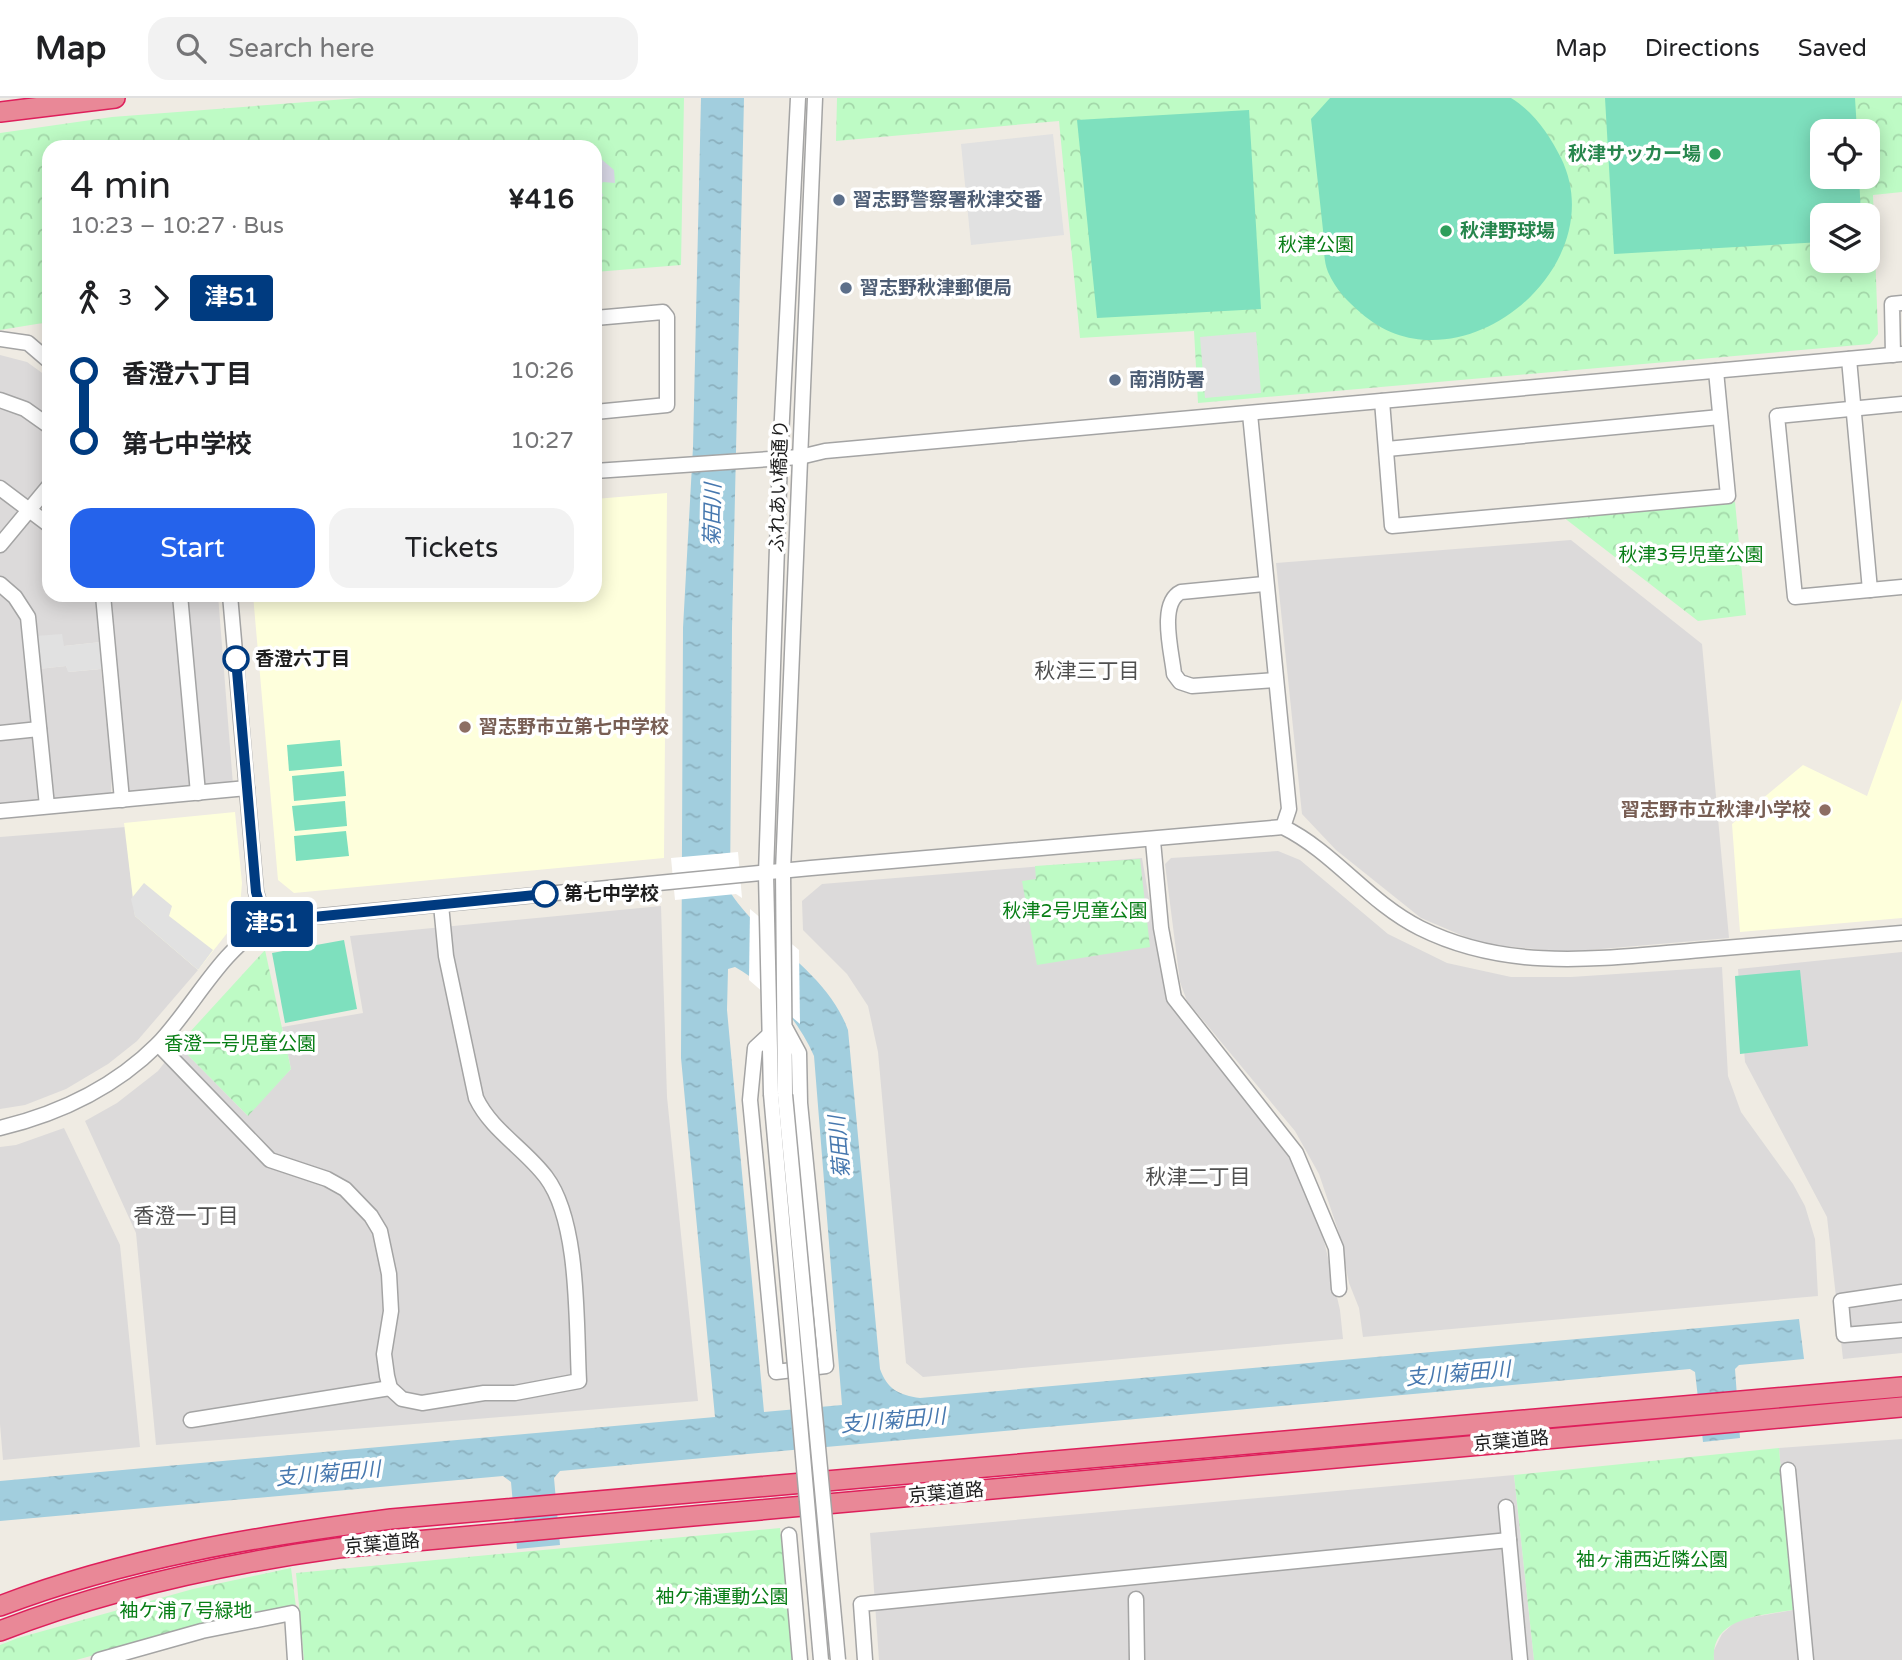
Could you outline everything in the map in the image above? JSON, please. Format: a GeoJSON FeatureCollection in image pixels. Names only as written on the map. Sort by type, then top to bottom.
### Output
{"type":"FeatureCollection","features":[{"type":"Feature","properties":{"kind":"highway"},"geometry":{"type":"LineString","coordinates":[[0,112],[115,98]]}},
{"type":"Feature","properties":{"kind":"highway","name":"京葉道路"},"geometry":{"type":"LineString","coordinates":[[0,1631],[144,1586],[274,1557],[338,1548],[566,1528],[1692,1415],[1902,1387]]}},
{"type":"Feature","properties":{"kind":"highway","name":"京葉道路"},"geometry":{"type":"LineString","coordinates":[[1750,1409],[1902,1407]]}},
{"type":"Feature","properties":{"kind":"highway","name":"京葉道路"},"geometry":{"type":"LineString","coordinates":[[0,1605],[89,1577],[228,1542],[336,1526],[565,1502],[1692,1415]]}},
{"type":"Feature","properties":{"kind":"street","name":"ふれあい橋通り"},"geometry":{"type":"LineString","coordinates":[[778,1094],[769,1035],[765,902],[780,458],[798,98]]}},
{"type":"Feature","properties":{"kind":"street","name":"ふれあい橋通り"},"geometry":{"type":"LineString","coordinates":[[778,1094],[785,1028],[783,871],[815,98]]}},
{"type":"Feature","properties":{"kind":"street"},"geometry":{"type":"LineString","coordinates":[[602,470],[800,457],[825,451],[1898,354],[1892,304],[1902,303]]}},
{"type":"Feature","properties":{"kind":"street"},"geometry":{"type":"LineString","coordinates":[[602,317],[663,312],[667,317],[667,405],[602,411]]}},
{"type":"Feature","properties":{"kind":"street"},"geometry":{"type":"LineString","coordinates":[[0,339],[28,343],[42,355]]}},
{"type":"Feature","properties":{"kind":"street"},"geometry":{"type":"LineString","coordinates":[[1849,359],[1870,590]]}},
{"type":"Feature","properties":{"kind":"street"},"geometry":{"type":"LineString","coordinates":[[1381,401],[1392,526],[1702,499],[1728,496],[1716,371]]}},
{"type":"Feature","properties":{"kind":"street"},"geometry":{"type":"LineString","coordinates":[[0,400],[25,409],[42,421]]}},
{"type":"Feature","properties":{"kind":"street"},"geometry":{"type":"LineString","coordinates":[[1902,404],[1777,416],[1795,597],[1902,587]]}},
{"type":"Feature","properties":{"kind":"street"},"geometry":{"type":"LineString","coordinates":[[1250,414],[1264,584],[1289,809],[1283,827]]}},
{"type":"Feature","properties":{"kind":"street"},"geometry":{"type":"LineString","coordinates":[[1387,449],[1720,417]]}},
{"type":"Feature","properties":{"kind":"street"},"geometry":{"type":"LineString","coordinates":[[0,488],[42,519]]}},
{"type":"Feature","properties":{"kind":"street"},"geometry":{"type":"LineString","coordinates":[[0,545],[42,494]]}},
{"type":"Feature","properties":{"kind":"street"},"geometry":{"type":"LineString","coordinates":[[0,584],[15,597],[28,617],[47,806]]}},
{"type":"Feature","properties":{"kind":"street"},"geometry":{"type":"LineString","coordinates":[[1264,584],[1181,592],[1173,596],[1168,606],[1174,674],[1181,682],[1192,686],[1275,681]]}},
{"type":"Feature","properties":{"kind":"street"},"geometry":{"type":"LineString","coordinates":[[104,602],[122,800]]}},
{"type":"Feature","properties":{"kind":"street"},"geometry":{"type":"LineString","coordinates":[[181,602],[198,793]]}},
{"type":"Feature","properties":{"kind":"street"},"geometry":{"type":"LineString","coordinates":[[231,602],[256,892],[266,925]]}},
{"type":"Feature","properties":{"kind":"street"},"geometry":{"type":"LineString","coordinates":[[0,733],[39,729]]}},
{"type":"Feature","properties":{"kind":"street"},"geometry":{"type":"LineString","coordinates":[[0,811],[247,788]]}},
{"type":"Feature","properties":{"kind":"street"},"geometry":{"type":"LineString","coordinates":[[0,1128],[36,1120],[64,1109],[101,1088],[158,1044],[241,945],[266,925],[291,919],[783,871],[1153,841],[1283,827],[1300,836],[1384,907],[1420,928],[1493,955],[1578,960],[1902,933]]}},
{"type":"Feature","properties":{"kind":"street"},"geometry":{"type":"LineString","coordinates":[[1153,841],[1161,928],[1174,998],[1296,1153],[1336,1248],[1339,1289]]}},
{"type":"Feature","properties":{"kind":"street"},"geometry":{"type":"LineString","coordinates":[[158,1044],[270,1160],[327,1179],[345,1189],[371,1216],[380,1231],[389,1274],[391,1311],[384,1354],[390,1388],[402,1399],[422,1403],[484,1393],[515,1393],[579,1381],[575,1304],[564,1213],[546,1178],[483,1114],[476,1098],[446,956],[441,905]]}},
{"type":"Feature","properties":{"kind":"street"},"geometry":{"type":"LineString","coordinates":[[769,1035],[755,1048],[750,1100],[776,1372],[826,1366],[800,1102],[799,1053],[785,1028]]}},
{"type":"Feature","properties":{"kind":"street"},"geometry":{"type":"LineString","coordinates":[[778,1094],[821,1660]]}},
{"type":"Feature","properties":{"kind":"street"},"geometry":{"type":"LineString","coordinates":[[778,1094],[838,1660]]}},
{"type":"Feature","properties":{"kind":"street"},"geometry":{"type":"LineString","coordinates":[[1902,1292],[1841,1301],[1844,1335],[1902,1330]]}},
{"type":"Feature","properties":{"kind":"street"},"geometry":{"type":"LineString","coordinates":[[191,1420],[390,1388]]}},
{"type":"Feature","properties":{"kind":"street"},"geometry":{"type":"LineString","coordinates":[[1788,1470],[1806,1660]]}},
{"type":"Feature","properties":{"kind":"street"},"geometry":{"type":"LineString","coordinates":[[1506,1507],[1521,1660]]}},
{"type":"Feature","properties":{"kind":"street"},"geometry":{"type":"LineString","coordinates":[[789,1535],[800,1660]]}},
{"type":"Feature","properties":{"kind":"street"},"geometry":{"type":"LineString","coordinates":[[865,1660],[861,1604],[1509,1540]]}},
{"type":"Feature","properties":{"kind":"street"},"geometry":{"type":"LineString","coordinates":[[1136,1599],[1137,1660]]}},
{"type":"Feature","properties":{"kind":"street"},"geometry":{"type":"LineString","coordinates":[[99,1660],[202,1631],[292,1613],[295,1660]]}},
{"type":"Feature","properties":{"kind":"shaded area"},"geometry":{"type":"Polygon","coordinates":[[[1053,134],[1064,235],[971,245],[961,144],[1053,134]]]}},
{"type":"Feature","properties":{"kind":"shaded area"},"geometry":{"type":"Polygon","coordinates":[[[602,160],[614,170],[615,183],[603,182],[602,160]]]}},
{"type":"Feature","properties":{"kind":"shaded area"},"geometry":{"type":"Polygon","coordinates":[[[1256,332],[1261,393],[1205,398],[1200,337],[1256,332]]]}},
{"type":"Feature","properties":{"kind":"shaded area"},"geometry":{"type":"Polygon","coordinates":[[[0,355],[27,362],[42,373],[42,415],[26,402],[0,396],[0,355]]]}},
{"type":"Feature","properties":{"kind":"shaded area"},"geometry":{"type":"Polygon","coordinates":[[[0,407],[33,420],[42,427],[42,486],[32,499],[24,499],[0,483],[0,407]]]}},
{"type":"Feature","properties":{"kind":"shaded area","name":"習志野市立第七中学校"},"geometry":{"type":"Polygon","coordinates":[[[667,493],[664,858],[294,893],[278,880],[254,602],[602,602],[602,498],[667,493]]]}},
{"type":"Feature","properties":{"kind":"shaded area"},"geometry":{"type":"Polygon","coordinates":[[[0,496],[21,510],[0,535],[0,496]]]}},
{"type":"Feature","properties":{"kind":"shaded area"},"geometry":{"type":"Polygon","coordinates":[[[28,520],[42,528],[42,602],[98,602],[101,642],[64,646],[36,636],[0,578],[0,552],[28,520]]]}},
{"type":"Feature","properties":{"kind":"shaded area"},"geometry":{"type":"Polygon","coordinates":[[[1571,540],[1702,644],[1729,938],[1566,952],[1482,944],[1421,918],[1336,850],[1302,814],[1276,563],[1571,540]]]}},
{"type":"Feature","properties":{"kind":"shaded area"},"geometry":{"type":"Polygon","coordinates":[[[0,593],[15,605],[21,622],[32,724],[0,728],[0,593]]]}},
{"type":"Feature","properties":{"kind":"shaded area"},"geometry":{"type":"Polygon","coordinates":[[[109,602],[175,602],[195,790],[126,795],[109,602]]]}},
{"type":"Feature","properties":{"kind":"shaded area"},"geometry":{"type":"Polygon","coordinates":[[[188,602],[219,602],[233,785],[201,788],[188,602]]]}},
{"type":"Feature","properties":{"kind":"shaded area"},"geometry":{"type":"Polygon","coordinates":[[[62,634],[64,646],[101,642],[101,669],[68,672],[66,666],[38,669],[36,636],[62,634]]]}},
{"type":"Feature","properties":{"kind":"shaded area"},"geometry":{"type":"Polygon","coordinates":[[[66,666],[69,672],[101,669],[112,773],[111,795],[50,802],[38,669],[66,666]]]}},
{"type":"Feature","properties":{"kind":"shaded area","name":"習志野市立秋津小学校"},"geometry":{"type":"Polygon","coordinates":[[[1902,699],[1902,918],[1740,932],[1732,824],[1803,765],[1867,796],[1902,699]]]}},
{"type":"Feature","properties":{"kind":"shaded area"},"geometry":{"type":"Polygon","coordinates":[[[32,736],[38,801],[0,805],[0,739],[32,736]]]}},
{"type":"Feature","properties":{"kind":"shaded area"},"geometry":{"type":"Polygon","coordinates":[[[235,812],[242,883],[240,906],[232,927],[198,970],[135,916],[124,823],[235,812]]]}},
{"type":"Feature","properties":{"kind":"shaded area"},"geometry":{"type":"Polygon","coordinates":[[[126,827],[136,916],[198,970],[137,1041],[108,1064],[66,1089],[25,1105],[0,1109],[0,837],[126,827]]]}},
{"type":"Feature","properties":{"kind":"shaded area"},"geometry":{"type":"Polygon","coordinates":[[[1278,851],[1300,860],[1388,934],[1447,963],[1511,977],[1571,977],[1722,967],[1728,1076],[1741,1112],[1793,1184],[1805,1206],[1815,1239],[1818,1296],[1363,1337],[1359,1308],[1349,1283],[1339,1233],[1319,1174],[1295,1131],[1187,1001],[1180,982],[1165,864],[1171,858],[1278,851]]]}},
{"type":"Feature","properties":{"kind":"shaded area"},"geometry":{"type":"Polygon","coordinates":[[[1142,858],[1166,996],[1294,1157],[1319,1219],[1340,1310],[1343,1339],[923,1377],[906,1363],[878,1052],[868,1006],[847,974],[803,930],[802,901],[822,884],[1142,858]]]}},
{"type":"Feature","properties":{"kind":"shaded area"},"geometry":{"type":"Polygon","coordinates":[[[144,883],[172,906],[169,916],[213,950],[198,970],[135,916],[131,899],[144,883]]]}},
{"type":"Feature","properties":{"kind":"shaded area"},"geometry":{"type":"Polygon","coordinates":[[[661,906],[667,1097],[698,1401],[156,1445],[136,1233],[85,1121],[117,1103],[158,1071],[178,1045],[247,1115],[291,1069],[282,1027],[363,1013],[350,936],[661,906]]]}},
{"type":"Feature","properties":{"kind":"shaded area"},"geometry":{"type":"Polygon","coordinates":[[[1902,952],[1902,1353],[1843,1359],[1827,1217],[1745,1062],[1738,969],[1902,952]]]}},
{"type":"Feature","properties":{"kind":"shaded area"},"geometry":{"type":"Polygon","coordinates":[[[64,1128],[120,1245],[140,1447],[3,1460],[0,1424],[0,1147],[16,1145],[64,1128]]]}},
{"type":"Feature","properties":{"kind":"shaded area"},"geometry":{"type":"Polygon","coordinates":[[[1902,1439],[1902,1660],[1714,1660],[1713,1652],[1722,1634],[1737,1620],[1793,1610],[1779,1448],[1902,1439]]]}},
{"type":"Feature","properties":{"kind":"shaded area"},"geometry":{"type":"Polygon","coordinates":[[[1514,1475],[1534,1660],[879,1660],[870,1533],[1514,1475]]]}},
{"type":"Feature","properties":{"kind":"green space"},"geometry":{"type":"Polygon","coordinates":[[[360,98],[684,98],[681,265],[602,271],[602,140],[42,140],[42,323],[0,330],[0,133],[112,117],[360,98]]]}},
{"type":"Feature","properties":{"kind":"green space","name":"秋津公園"},"geometry":{"type":"Polygon","coordinates":[[[837,98],[1902,98],[1902,192],[1873,195],[1873,203],[1810,203],[1810,273],[1876,273],[1878,334],[1870,344],[1198,403],[1194,331],[1080,338],[1059,121],[836,141],[837,98]]]}},
{"type":"Feature","properties":{"kind":"green space","name":"秋津野球場"},"geometry":{"type":"Polygon","coordinates":[[[1330,98],[1511,98],[1534,117],[1561,158],[1572,200],[1566,241],[1546,278],[1517,309],[1480,330],[1440,340],[1399,335],[1361,313],[1342,295],[1325,262],[1311,119],[1330,98]]]}},
{"type":"Feature","properties":{"kind":"green space","name":"秋津サッカー場"},"geometry":{"type":"Polygon","coordinates":[[[1605,98],[1855,98],[1856,119],[1810,119],[1810,189],[1860,189],[1860,203],[1810,203],[1810,243],[1614,254],[1605,98]]]}},
{"type":"Feature","properties":{"kind":"green space"},"geometry":{"type":"Polygon","coordinates":[[[1249,110],[1261,309],[1097,318],[1077,120],[1249,110]]]}},
{"type":"Feature","properties":{"kind":"green space","name":"秋津3号児童公園"},"geometry":{"type":"Polygon","coordinates":[[[1735,502],[1746,615],[1698,621],[1563,517],[1735,502]]]}},
{"type":"Feature","properties":{"kind":"green space"},"geometry":{"type":"Polygon","coordinates":[[[340,740],[342,766],[289,771],[287,745],[340,740]]]}},
{"type":"Feature","properties":{"kind":"green space"},"geometry":{"type":"Polygon","coordinates":[[[344,771],[346,796],[294,801],[292,776],[344,771]]]}},
{"type":"Feature","properties":{"kind":"green space"},"geometry":{"type":"Polygon","coordinates":[[[345,801],[347,826],[295,831],[292,806],[345,801]]]}},
{"type":"Feature","properties":{"kind":"green space"},"geometry":{"type":"Polygon","coordinates":[[[346,831],[349,856],[296,861],[294,836],[346,831]]]}},
{"type":"Feature","properties":{"kind":"green space","name":"秋津2号児童公園"},"geometry":{"type":"Polygon","coordinates":[[[1140,859],[1150,947],[1037,965],[1022,881],[1036,879],[1035,866],[1140,859]]]}},
{"type":"Feature","properties":{"kind":"green space"},"geometry":{"type":"Polygon","coordinates":[[[344,940],[357,1009],[285,1023],[272,953],[344,940]]]}},
{"type":"Feature","properties":{"kind":"green space","name":"香澄一号児童公園"},"geometry":{"type":"Polygon","coordinates":[[[265,950],[291,1069],[248,1116],[178,1045],[265,950]]]}},
{"type":"Feature","properties":{"kind":"green space"},"geometry":{"type":"Polygon","coordinates":[[[1800,970],[1808,1046],[1740,1054],[1735,976],[1800,970]]]}},
{"type":"Feature","properties":{"kind":"green space","name":"袖ヶ浦西近隣公園"},"geometry":{"type":"Polygon","coordinates":[[[1779,1448],[1793,1610],[1754,1617],[1729,1627],[1720,1635],[1715,1646],[1714,1660],[1534,1660],[1514,1475],[1779,1448]]]}},
{"type":"Feature","properties":{"kind":"green space","name":"袖ケ浦運動公園"},"geometry":{"type":"Polygon","coordinates":[[[780,1528],[793,1660],[304,1660],[296,1573],[780,1528]]]}},
{"type":"Feature","properties":{"kind":"green space","name":"袖ケ浦７号緑地"},"geometry":{"type":"Polygon","coordinates":[[[291,1568],[296,1607],[228,1619],[76,1660],[0,1660],[0,1645],[18,1638],[193,1589],[291,1568]]]}},
{"type":"Feature","properties":{"kind":"water"},"geometry":{"type":"Polygon","coordinates":[[[701,98],[744,98],[732,628],[730,892],[760,927],[825,990],[848,1030],[880,1369],[890,1386],[900,1393],[920,1398],[1799,1319],[1804,1359],[1739,1365],[1735,1369],[1740,1438],[1703,1442],[1695,1372],[1690,1369],[560,1471],[554,1478],[560,1545],[517,1549],[511,1482],[503,1476],[0,1521],[0,1481],[715,1417],[681,1058],[683,628],[693,447],[701,98]],[[735,967],[728,969],[727,1010],[764,1412],[842,1405],[814,1056],[791,1017],[771,994],[735,967]]]}},
{"type":"Feature","properties":{"kind":"pier"},"geometry":{"type":"Polygon","coordinates":[[[738,852],[742,898],[736,894],[675,900],[671,858],[738,852]]]}},
{"type":"Feature","properties":{"kind":"pier"},"geometry":{"type":"Polygon","coordinates":[[[750,909],[799,950],[800,1024],[749,980],[750,909]]]}},
{"type":"Feature","properties":{"kind":"bus line","name":"津51"},"geometry":{"type":"LineString","coordinates":[[236,659],[256,892],[266,925],[293,919],[545,894]]}},
{"type":"Feature","properties":{"kind":"place","name":"秋津サッカー場"},"geometry":{"type":"Point","coordinates":[1715,154]}},
{"type":"Feature","properties":{"kind":"place","name":"習志野警察署秋津交番"},"geometry":{"type":"Point","coordinates":[839,200]}},
{"type":"Feature","properties":{"kind":"place","name":"秋津野球場"},"geometry":{"type":"Point","coordinates":[1446,231]}},
{"type":"Feature","properties":{"kind":"place","name":"習志野秋津郵便局"},"geometry":{"type":"Point","coordinates":[846,288]}},
{"type":"Feature","properties":{"kind":"place","name":"南消防署"},"geometry":{"type":"Point","coordinates":[1115,380]}},
{"type":"Feature","properties":{"kind":"place","name":"香澄六丁目"},"geometry":{"type":"Point","coordinates":[236,659]}},
{"type":"Feature","properties":{"kind":"place","name":"習志野市立第七中学校"},"geometry":{"type":"Point","coordinates":[465,727]}},
{"type":"Feature","properties":{"kind":"place","name":"習志野市立秋津小学校"},"geometry":{"type":"Point","coordinates":[1825,810]}},
{"type":"Feature","properties":{"kind":"place","name":"第七中学校"},"geometry":{"type":"Point","coordinates":[545,894]}},
{"type":"Feature","properties":{"kind":"district","name":"秋津三丁目"},"geometry":{"type":"Point","coordinates":[1087,671]}},
{"type":"Feature","properties":{"kind":"district","name":"秋津二丁目"},"geometry":{"type":"Point","coordinates":[1198,1177]}},
{"type":"Feature","properties":{"kind":"district","name":"香澄一丁目"},"geometry":{"type":"Point","coordinates":[186,1216]}},
{"type":"Feature","properties":{"kind":"water label","name":"菊田川"},"geometry":{"type":"Point","coordinates":[713,515]}},
{"type":"Feature","properties":{"kind":"water label","name":"菊田川"},"geometry":{"type":"Point","coordinates":[840,1147]}},
{"type":"Feature","properties":{"kind":"water label","name":"支川菊田川"},"geometry":{"type":"Point","coordinates":[1458,1374]}},
{"type":"Feature","properties":{"kind":"water label","name":"支川菊田川"},"geometry":{"type":"Point","coordinates":[893,1421]}},
{"type":"Feature","properties":{"kind":"water label","name":"支川菊田川"},"geometry":{"type":"Point","coordinates":[328,1474]}}]}
